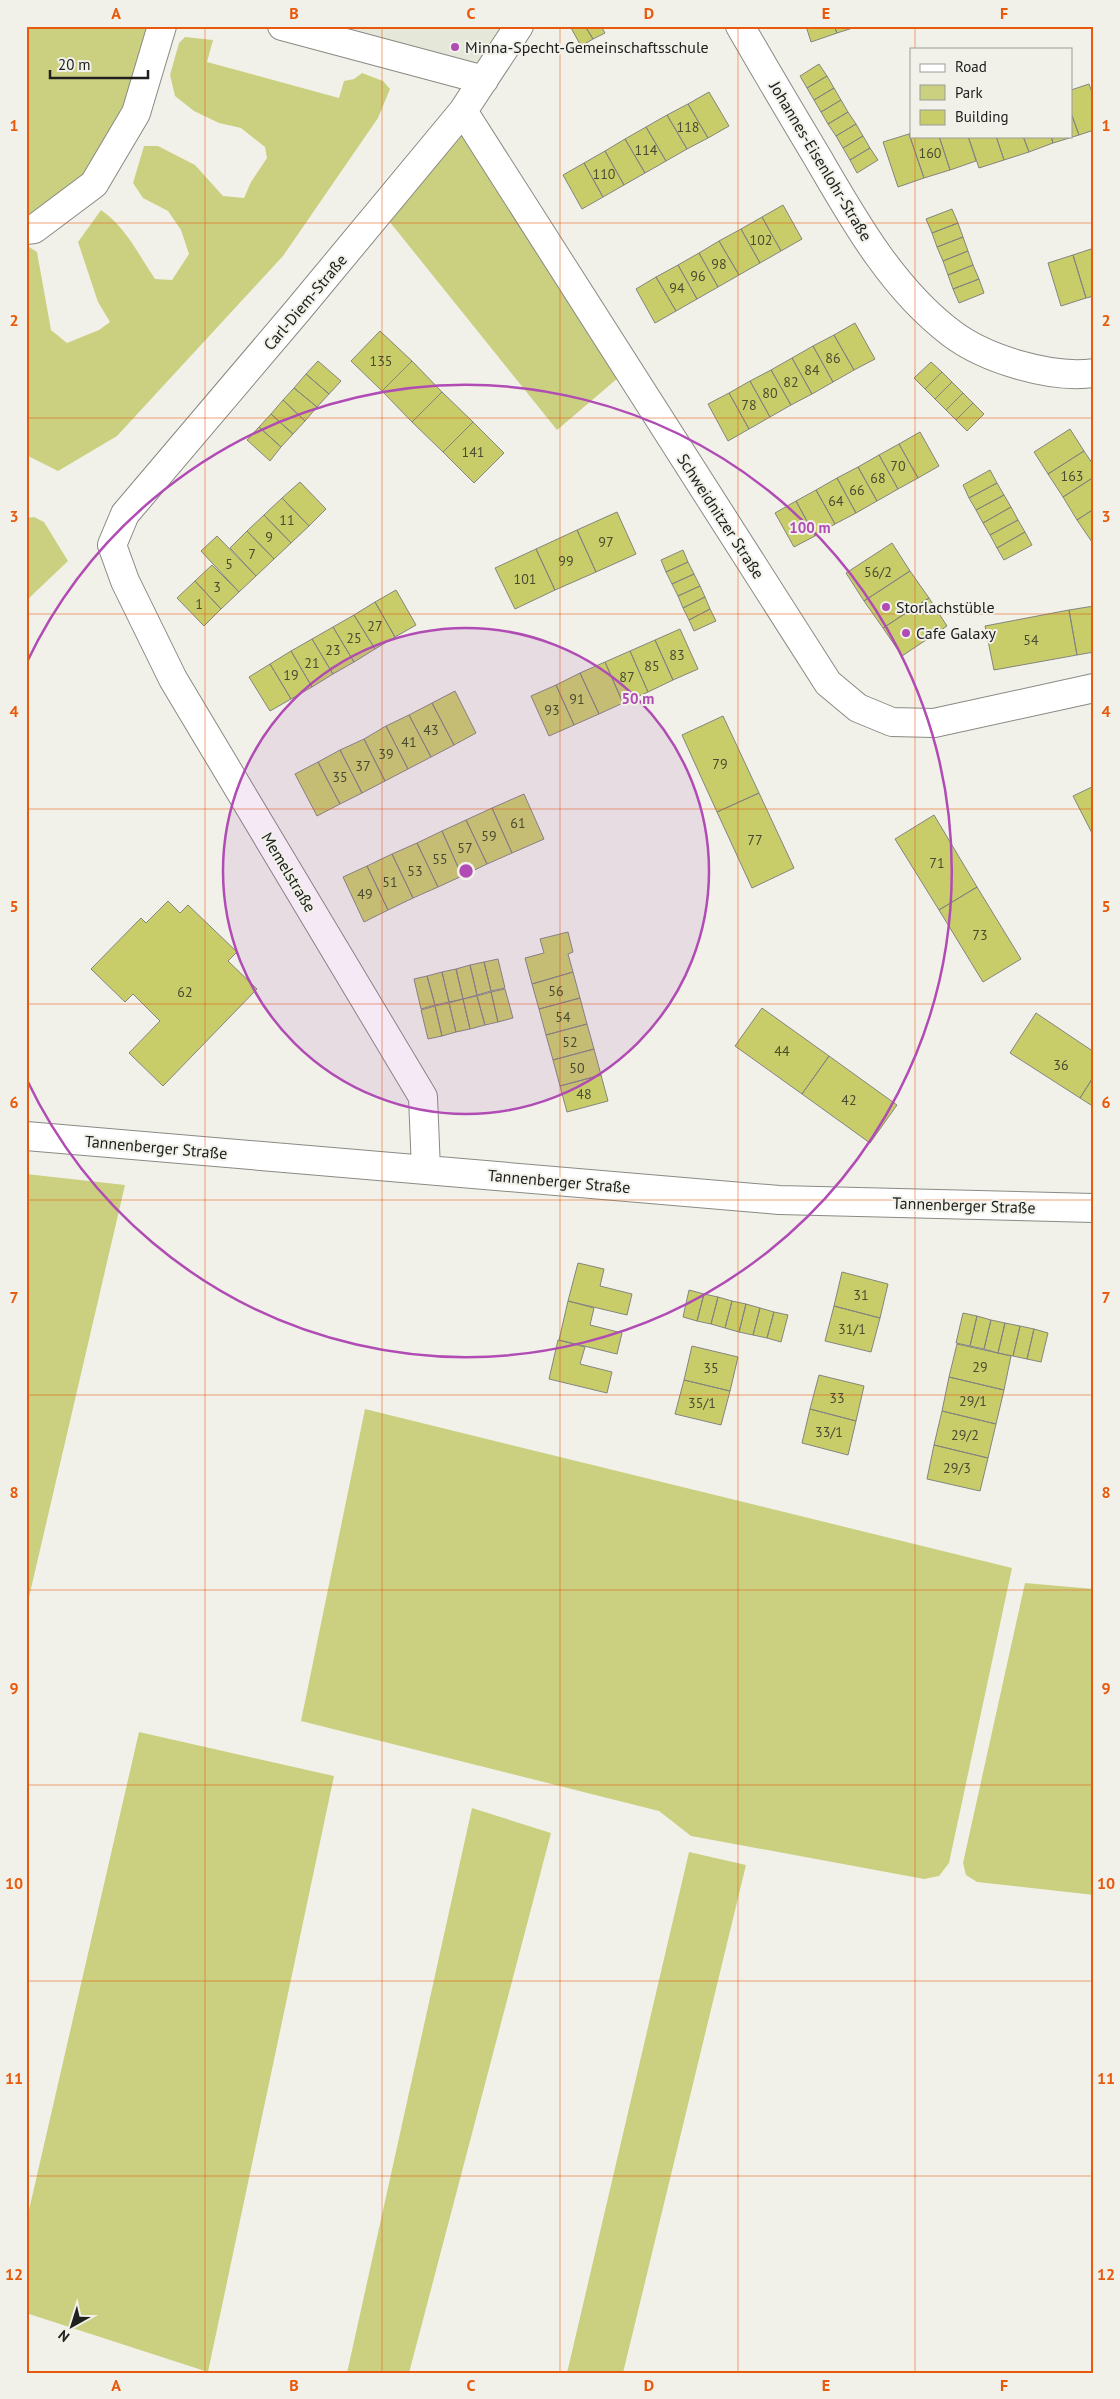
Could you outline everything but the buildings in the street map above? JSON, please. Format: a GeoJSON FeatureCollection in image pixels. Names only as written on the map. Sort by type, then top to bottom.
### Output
{"type":"FeatureCollection","features":[{"type":"Feature","properties":{"kind":"street"},"geometry":{"type":"LineString","coordinates":[[26,230],[34,229],[94,184],[136,113],[162,26]]}},
{"type":"Feature","properties":{"kind":"street"},"geometry":{"type":"LineString","coordinates":[[282,26],[484,80]]}},
{"type":"Feature","properties":{"kind":"street","name":"Carl-Diem-Straße"},"geometry":{"type":"LineString","coordinates":[[125,581],[112,545],[125,514],[298,310],[462,111],[520,26]]}},
{"type":"Feature","properties":{"kind":"street","name":"Johannes-Eisenlohr-Straße"},"geometry":{"type":"LineString","coordinates":[[740,26],[853,218],[906,292],[952,334],[992,355],[1032,370],[1084,375],[1094,374]]}},
{"type":"Feature","properties":{"kind":"street","name":"Schweidnitzer Straße"},"geometry":{"type":"LineString","coordinates":[[462,111],[828,683],[858,708],[892,722],[934,723],[1094,688]]}},
{"type":"Feature","properties":{"kind":"street","name":"Memelstraße"},"geometry":{"type":"LineString","coordinates":[[125,581],[173,679],[423,1097],[426,1170]]}},
{"type":"Feature","properties":{"kind":"street","name":"Tannenberger Straße"},"geometry":{"type":"LineString","coordinates":[[26,1136],[779,1200],[1094,1208]]}},
{"type":"Feature","properties":{"kind":"shaded area","name":"Minna-Specht-Gemeinschaftsschule"},"geometry":{"type":"Polygon","coordinates":[[[316,26],[519,26],[492,67],[316,26]]]}},
{"type":"Feature","properties":{"kind":"green space"},"geometry":{"type":"Polygon","coordinates":[[[26,26],[161,26],[93,183],[26,229],[26,26]]]}},
{"type":"Feature","properties":{"kind":"green space"},"geometry":{"type":"Polygon","coordinates":[[[185,37],[213,40],[207,62],[339,98],[344,81],[354,79],[362,73],[383,81],[390,89],[378,118],[283,256],[117,436],[58,471],[30,457],[26,453],[26,245],[37,252],[51,330],[67,343],[99,330],[110,322],[98,302],[78,242],[101,210],[118,224],[155,279],[172,280],[189,254],[181,230],[168,211],[143,198],[133,183],[144,146],[158,146],[195,165],[223,196],[244,198],[251,182],[267,158],[265,147],[241,128],[219,123],[194,111],[175,96],[170,75],[179,43],[185,37]]]}},
{"type":"Feature","properties":{"kind":"green space"},"geometry":{"type":"Polygon","coordinates":[[[459,116],[625,372],[557,430],[381,211],[459,116]]]}},
{"type":"Feature","properties":{"kind":"green space"},"geometry":{"type":"Polygon","coordinates":[[[34,517],[44,522],[68,561],[26,601],[26,518],[34,517]]]}},
{"type":"Feature","properties":{"kind":"green space"},"geometry":{"type":"Polygon","coordinates":[[[26,1174],[125,1185],[26,1610],[26,1174]]]}},
{"type":"Feature","properties":{"kind":"green space"},"geometry":{"type":"Polygon","coordinates":[[[365,1409],[1012,1568],[949,1863],[939,1876],[924,1879],[691,1836],[659,1811],[301,1721],[365,1409]]]}},
{"type":"Feature","properties":{"kind":"green space"},"geometry":{"type":"Polygon","coordinates":[[[1025,1583],[1094,1589],[1094,1895],[977,1882],[966,1875],[963,1863],[1025,1583]]]}},
{"type":"Feature","properties":{"kind":"green space"},"geometry":{"type":"Polygon","coordinates":[[[139,1732],[334,1776],[208,2372],[26,2313],[26,2223],[139,1732]]]}},
{"type":"Feature","properties":{"kind":"green space"},"geometry":{"type":"Polygon","coordinates":[[[472,1808],[551,1833],[409,2373],[347,2373],[472,1808]]]}},
{"type":"Feature","properties":{"kind":"green space"},"geometry":{"type":"Polygon","coordinates":[[[689,1852],[746,1865],[623,2373],[567,2373],[689,1852]]]}},
{"type":"Feature","properties":{"kind":"place","name":"Minna-Specht-Gemeinschaftsschule"},"geometry":{"type":"Point","coordinates":[455,47]}},
{"type":"Feature","properties":{"kind":"place","name":"Storlachstüble"},"geometry":{"type":"Point","coordinates":[886,607]}},
{"type":"Feature","properties":{"kind":"place","name":"Cafe Galaxy"},"geometry":{"type":"Point","coordinates":[906,633]}}]}
